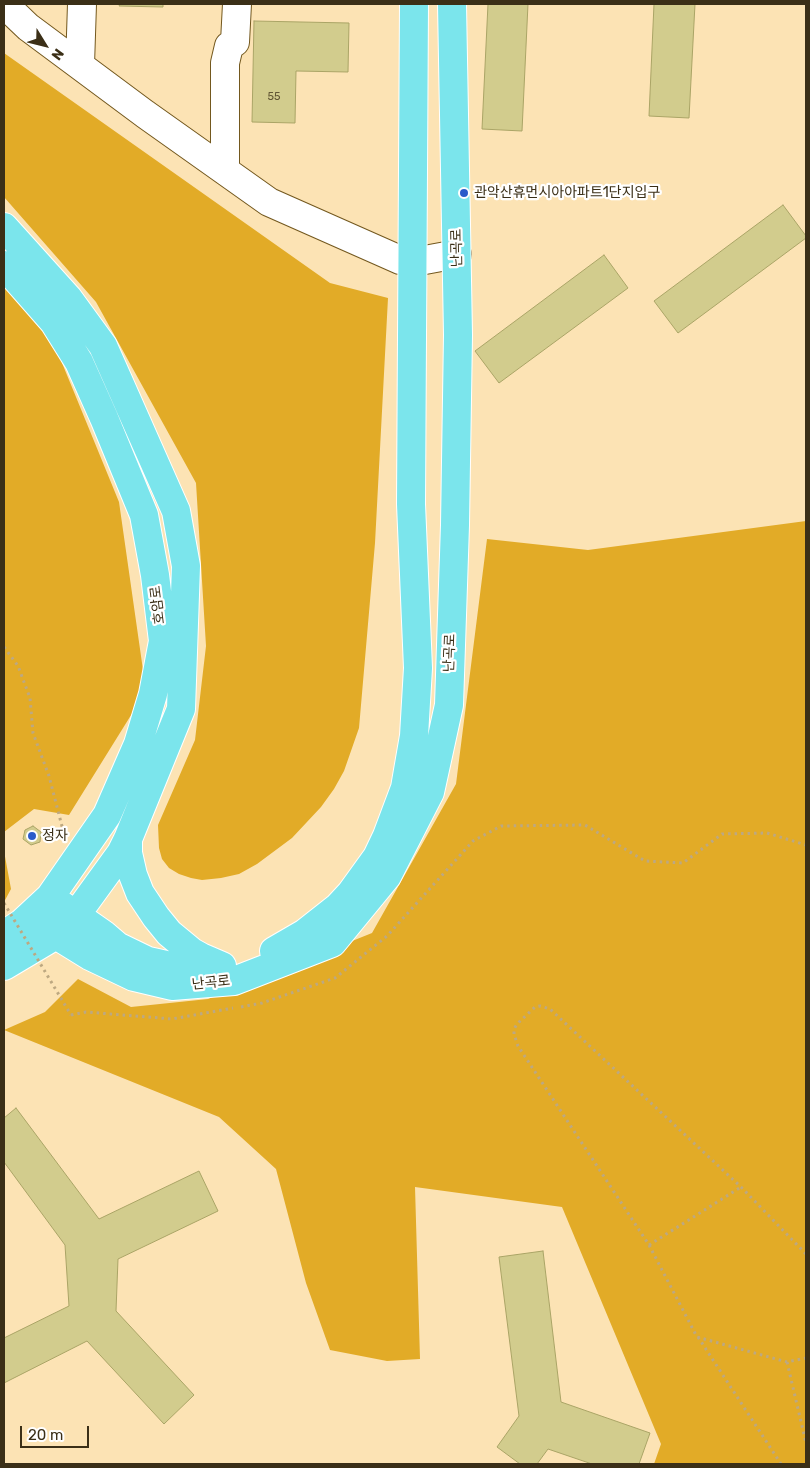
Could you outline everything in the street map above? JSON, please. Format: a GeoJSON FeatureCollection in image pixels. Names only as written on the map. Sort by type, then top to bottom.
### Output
{"type":"FeatureCollection","features":[{"type":"Feature","properties":{"kind":"main road","name":"난곡로"},"geometry":{"type":"LineString","coordinates":[[50,897],[118,946],[148,960],[175,967],[204,970],[228,969],[267,956],[321,922],[351,893],[377,857],[387,836],[405,788],[414,736],[418,668],[411,504],[414,262],[414,4]]}},
{"type":"Feature","properties":{"kind":"main road","name":"난곡로"},"geometry":{"type":"LineString","coordinates":[[30,916],[90,956],[134,977],[172,986],[234,981],[332,943],[387,876],[430,792],[449,705],[455,525],[458,335],[452,4]]}},
{"type":"Feature","properties":{"kind":"main road"},"geometry":{"type":"LineString","coordinates":[[4,227],[68,298],[103,346],[176,511],[186,566],[181,709],[128,839],[121,853],[76,915],[56,935],[4,966]]}},
{"type":"Feature","properties":{"kind":"main road","name":"호암로"},"geometry":{"type":"LineString","coordinates":[[4,265],[54,322],[79,362],[104,418],[144,515],[155,575],[163,641],[153,694],[138,744],[106,815],[50,897],[22,923],[4,935]]}},
{"type":"Feature","properties":{"kind":"main road"},"geometry":{"type":"LineString","coordinates":[[128,839],[128,853],[133,875],[140,893],[156,917],[169,933],[192,952],[201,958],[228,969]]}},
{"type":"Feature","properties":{"kind":"lane"},"geometry":{"type":"LineString","coordinates":[[4,4],[28,27],[153,120],[269,202],[400,260],[414,262],[457,254]]}},
{"type":"Feature","properties":{"kind":"lane"},"geometry":{"type":"LineString","coordinates":[[80,65],[82,4]]}},
{"type":"Feature","properties":{"kind":"lane"},"geometry":{"type":"LineString","coordinates":[[224,170],[225,63],[229,46],[235,42],[237,4]]}},
{"type":"Feature","properties":{"kind":"path"},"geometry":{"type":"LineString","coordinates":[[4,647],[18,666],[30,698],[33,733],[49,776],[64,836]]}},
{"type":"Feature","properties":{"kind":"path"},"geometry":{"type":"LineString","coordinates":[[4,903],[71,1015],[86,1012],[172,1019],[262,1003],[335,978],[387,936],[473,840],[502,826],[585,825],[645,861],[683,863],[722,834],[768,833],[806,844]]}},
{"type":"Feature","properties":{"kind":"path"},"geometry":{"type":"LineString","coordinates":[[781,1464],[697,1337],[649,1245],[515,1040],[514,1029],[517,1024],[535,1007],[540,1006],[550,1009],[741,1187],[806,1254]]}},
{"type":"Feature","properties":{"kind":"path"},"geometry":{"type":"LineString","coordinates":[[649,1245],[741,1187]]}},
{"type":"Feature","properties":{"kind":"path"},"geometry":{"type":"LineString","coordinates":[[697,1337],[787,1362],[806,1358]]}},
{"type":"Feature","properties":{"kind":"path"},"geometry":{"type":"LineString","coordinates":[[787,1362],[806,1443]]}},
{"type":"Feature","properties":{"kind":"shaded area"},"geometry":{"type":"Polygon","coordinates":[[[4,53],[330,283],[388,298],[375,543],[359,728],[344,771],[321,807],[292,838],[257,864],[239,874],[202,880],[191,878],[169,868],[162,859],[159,848],[158,825],[195,740],[206,646],[196,483],[96,302],[4,197],[4,53]]]}},
{"type":"Feature","properties":{"kind":"shaded area"},"geometry":{"type":"Polygon","coordinates":[[[4,285],[51,336],[119,502],[146,691],[69,815],[34,809],[4,832],[4,285]]]}},
{"type":"Feature","properties":{"kind":"shaded area"},"geometry":{"type":"Polygon","coordinates":[[[806,521],[806,1464],[654,1464],[661,1444],[562,1207],[415,1187],[420,1359],[387,1361],[330,1350],[306,1283],[276,1169],[219,1117],[4,1030],[45,1012],[78,979],[131,1007],[208,999],[372,933],[456,784],[487,539],[588,550],[806,521]]]}},
{"type":"Feature","properties":{"kind":"shaded area"},"geometry":{"type":"Polygon","coordinates":[[[4,851],[11,889],[4,902],[4,851]]]}},
{"type":"Feature","properties":{"kind":"building"},"geometry":{"type":"Polygon","coordinates":[[[120,4],[163,4],[163,7],[119,6],[120,4]]]}},
{"type":"Feature","properties":{"kind":"building"},"geometry":{"type":"Polygon","coordinates":[[[488,4],[528,4],[522,131],[482,129],[488,4]]]}},
{"type":"Feature","properties":{"kind":"building"},"geometry":{"type":"Polygon","coordinates":[[[654,4],[695,4],[689,118],[649,116],[654,4]]]}},
{"type":"Feature","properties":{"kind":"building"},"geometry":{"type":"Polygon","coordinates":[[[254,21],[349,23],[348,72],[296,71],[295,123],[252,122],[254,21]]]}},
{"type":"Feature","properties":{"kind":"building"},"geometry":{"type":"Polygon","coordinates":[[[783,205],[806,238],[678,333],[654,301],[783,205]]]}},
{"type":"Feature","properties":{"kind":"building"},"geometry":{"type":"Polygon","coordinates":[[[604,255],[628,288],[499,383],[475,351],[604,255]]]}},
{"type":"Feature","properties":{"kind":"building","name":"정자"},"geometry":{"type":"Polygon","coordinates":[[[33,826],[41,832],[40,842],[31,845],[23,839],[25,830],[33,826]]]}},
{"type":"Feature","properties":{"kind":"building"},"geometry":{"type":"Polygon","coordinates":[[[16,1108],[99,1219],[199,1171],[218,1211],[118,1259],[116,1311],[194,1395],[164,1424],[87,1341],[4,1383],[4,1338],[69,1306],[65,1245],[4,1162],[4,1118],[16,1108]]]}},
{"type":"Feature","properties":{"kind":"building"},"geometry":{"type":"Polygon","coordinates":[[[543,1251],[561,1402],[650,1433],[639,1464],[592,1464],[548,1449],[537,1464],[520,1464],[497,1447],[519,1416],[499,1257],[543,1251]]]}},
{"type":"Feature","properties":{"kind":"place","name":"관악산휴먼시아아파트1단지입구"},"geometry":{"type":"Point","coordinates":[464,193]}},
{"type":"Feature","properties":{"kind":"place","name":"정자"},"geometry":{"type":"Point","coordinates":[32,836]}}]}
